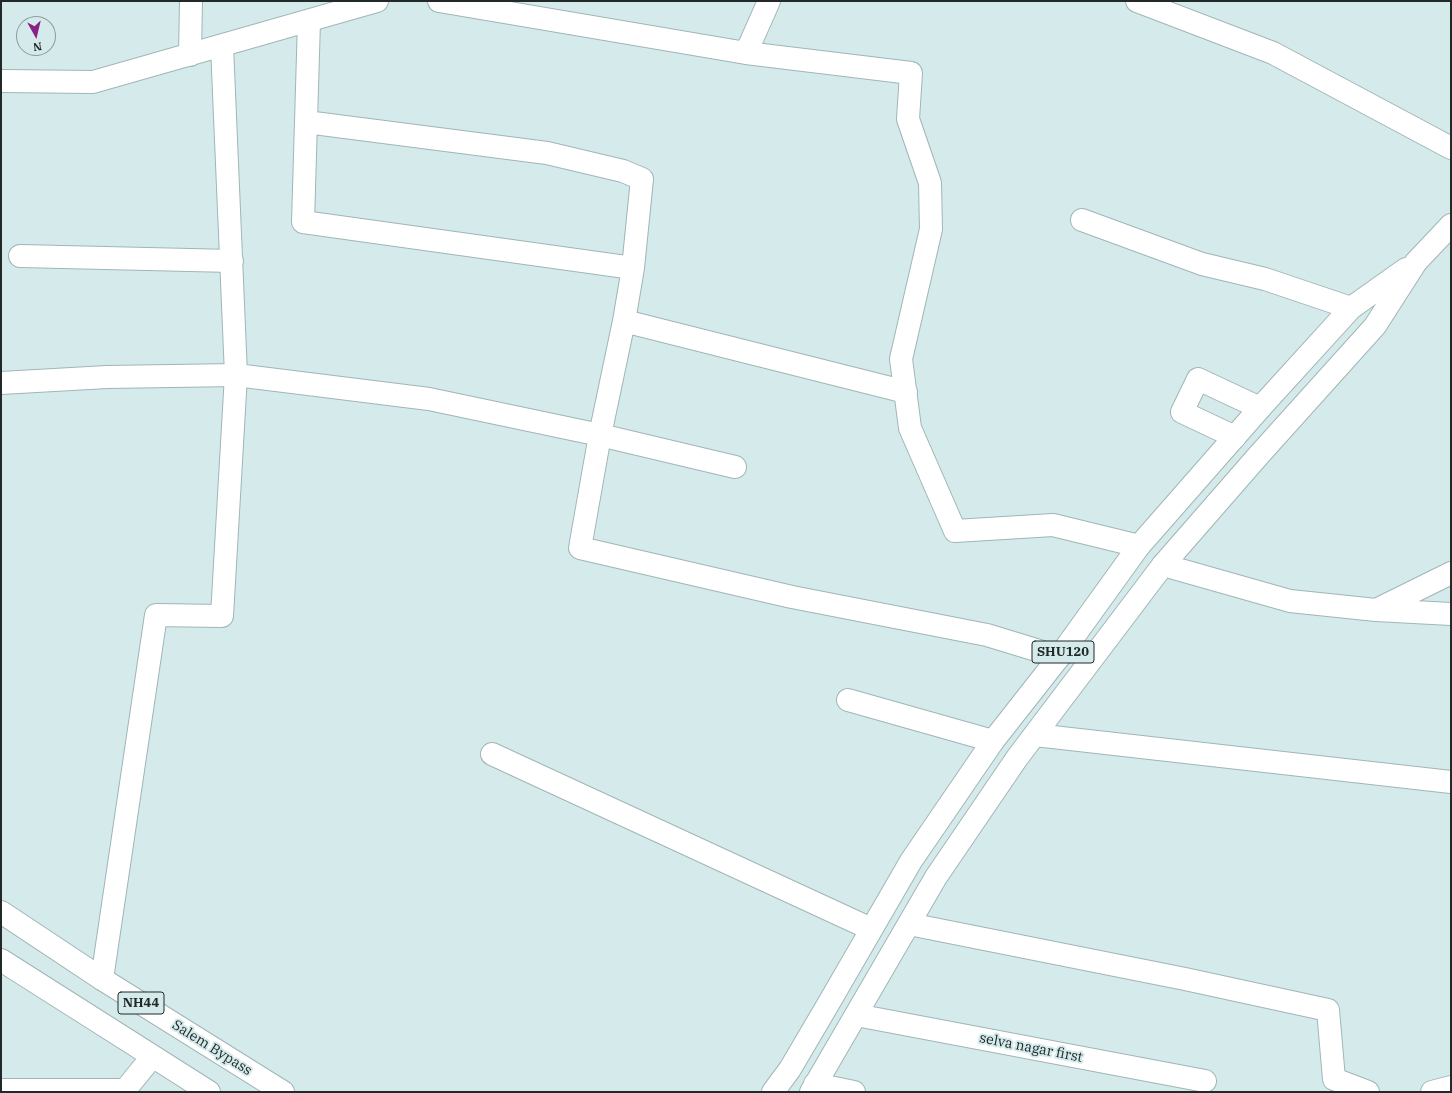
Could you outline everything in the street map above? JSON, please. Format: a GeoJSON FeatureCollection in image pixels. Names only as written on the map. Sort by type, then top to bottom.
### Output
{"type":"FeatureCollection","features":[{"type":"Feature","properties":{"kind":"main road"},"geometry":{"type":"LineString","coordinates":[[190,55],[191,1]]}},
{"type":"Feature","properties":{"kind":"main road"},"geometry":{"type":"LineString","coordinates":[[1,81],[93,82],[377,1]]}},
{"type":"Feature","properties":{"kind":"main road"},"geometry":{"type":"LineString","coordinates":[[439,1],[746,53],[911,73],[908,119],[930,184],[931,229],[901,359],[910,428],[955,531],[1053,525],[1139,546]]}},
{"type":"Feature","properties":{"kind":"main road"},"geometry":{"type":"LineString","coordinates":[[746,53],[770,1]]}},
{"type":"Feature","properties":{"kind":"main road"},"geometry":{"type":"LineString","coordinates":[[1136,1],[1273,53],[1451,148]]}},
{"type":"Feature","properties":{"kind":"main road"},"geometry":{"type":"LineString","coordinates":[[309,20],[302,222],[633,268]]}},
{"type":"Feature","properties":{"kind":"main road"},"geometry":{"type":"LineString","coordinates":[[102,979],[156,615],[222,616],[236,376],[222,46]]}},
{"type":"Feature","properties":{"kind":"main road"},"geometry":{"type":"LineString","coordinates":[[306,122],[547,153],[623,171],[642,179],[633,268],[624,321],[600,435],[580,548],[792,597],[987,634],[1059,657]]}},
{"type":"Feature","properties":{"kind":"main road"},"geometry":{"type":"LineString","coordinates":[[1082,220],[1202,264],[1265,279],[1351,308]]}},
{"type":"Feature","properties":{"kind":"main road","name":"SHU120"},"geometry":{"type":"LineString","coordinates":[[813,1088],[936,877],[1017,758],[1163,565],[1258,456],[1375,326],[1416,262],[1451,225]]}},
{"type":"Feature","properties":{"kind":"main road"},"geometry":{"type":"LineString","coordinates":[[20,256],[232,260]]}},
{"type":"Feature","properties":{"kind":"main road","name":"SHU120"},"geometry":{"type":"LineString","coordinates":[[773,1092],[798,1055],[911,861],[993,741],[1059,657],[1139,546],[1260,408],[1351,308],[1416,262]]}},
{"type":"Feature","properties":{"kind":"main road"},"geometry":{"type":"LineString","coordinates":[[624,321],[906,392]]}},
{"type":"Feature","properties":{"kind":"main road"},"geometry":{"type":"LineString","coordinates":[[1,383],[107,377],[236,376],[429,399],[600,435],[735,466]]}},
{"type":"Feature","properties":{"kind":"main road"},"geometry":{"type":"LineString","coordinates":[[1235,437],[1182,412],[1198,379],[1260,408]]}},
{"type":"Feature","properties":{"kind":"main road"},"geometry":{"type":"LineString","coordinates":[[1163,565],[1290,601],[1376,610],[1451,614]]}},
{"type":"Feature","properties":{"kind":"main road"},"geometry":{"type":"LineString","coordinates":[[1376,610],[1451,573]]}},
{"type":"Feature","properties":{"kind":"main road"},"geometry":{"type":"LineString","coordinates":[[848,700],[993,741]]}},
{"type":"Feature","properties":{"kind":"main road"},"geometry":{"type":"LineString","coordinates":[[1035,735],[1451,782]]}},
{"type":"Feature","properties":{"kind":"main road"},"geometry":{"type":"LineString","coordinates":[[492,754],[871,929]]}},
{"type":"Feature","properties":{"kind":"main road","name":"Salem Bypass"},"geometry":{"type":"LineString","coordinates":[[1,912],[102,979],[282,1092]]}},
{"type":"Feature","properties":{"kind":"main road"},"geometry":{"type":"LineString","coordinates":[[909,924],[1185,979],[1328,1010],[1334,1079],[1368,1092]]}},
{"type":"Feature","properties":{"kind":"main road","name":"NH44"},"geometry":{"type":"LineString","coordinates":[[1,960],[209,1092]]}},
{"type":"Feature","properties":{"kind":"main road","name":"selva nagar first"},"geometry":{"type":"LineString","coordinates":[[856,1016],[1205,1081]]}},
{"type":"Feature","properties":{"kind":"main road"},"geometry":{"type":"LineString","coordinates":[[1,1090],[125,1090],[152,1057]]}},
{"type":"Feature","properties":{"kind":"main road"},"geometry":{"type":"LineString","coordinates":[[1432,1092],[1451,1087]]}},
{"type":"Feature","properties":{"kind":"main road"},"geometry":{"type":"LineString","coordinates":[[813,1088],[854,1092]]}}]}
